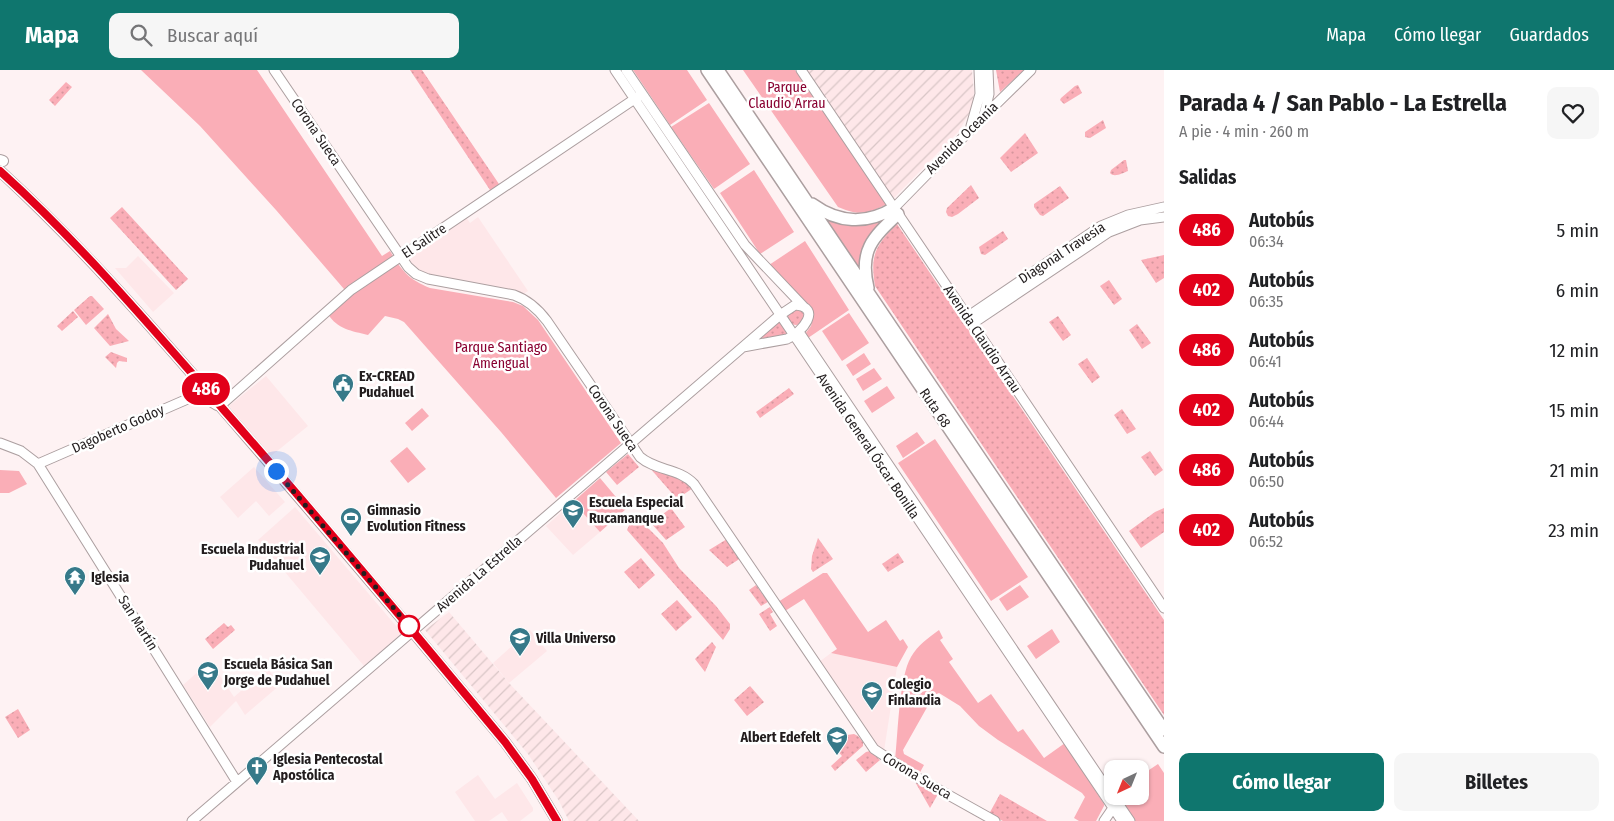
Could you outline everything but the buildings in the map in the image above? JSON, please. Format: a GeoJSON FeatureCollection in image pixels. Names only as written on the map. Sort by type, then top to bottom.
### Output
{"type":"FeatureCollection","features":[{"type":"Feature","properties":{"kind":"highway","name":"Ruta 68"},"geometry":{"type":"LineString","coordinates":[[707,70],[1164,747]]}},
{"type":"Feature","properties":{"kind":"highway","name":"Ruta 68"},"geometry":{"type":"LineString","coordinates":[[718,70],[1164,730]]}},
{"type":"Feature","properties":{"kind":"highway"},"geometry":{"type":"LineString","coordinates":[[804,197],[827,213],[850,220],[862,220],[896,211]]}},
{"type":"Feature","properties":{"kind":"highway"},"geometry":{"type":"LineString","coordinates":[[870,294],[864,259],[871,241],[896,211]]}},
{"type":"Feature","properties":{"kind":"main road"},"geometry":{"type":"LineString","coordinates":[[1,164],[100,269],[163,340],[412,630],[515,754],[540,791],[557,821]]}},
{"type":"Feature","properties":{"kind":"main road"},"geometry":{"type":"LineString","coordinates":[[100,269],[112,269]]}},
{"type":"Feature","properties":{"kind":"main road"},"geometry":{"type":"LineString","coordinates":[[163,340],[164,326]]}},
{"type":"Feature","properties":{"kind":"main road"},"geometry":{"type":"LineString","coordinates":[[199,394],[209,402],[220,406]]}},
{"type":"Feature","properties":{"kind":"street","name":"Corona Sueca"},"geometry":{"type":"LineString","coordinates":[[274,70],[400,257],[411,270],[423,278],[514,295],[535,307],[547,320],[630,444],[645,461],[680,473],[694,484],[876,752],[941,792],[995,821]]}},
{"type":"Feature","properties":{"kind":"street","name":"Avenida General Óscar Bonilla"},"geometry":{"type":"LineString","coordinates":[[615,70],[638,96],[745,246],[804,307]]}},
{"type":"Feature","properties":{"kind":"street","name":"Avenida General Óscar Bonilla"},"geometry":{"type":"LineString","coordinates":[[626,70],[638,96],[780,315],[797,334],[1104,785]]}},
{"type":"Feature","properties":{"kind":"street","name":"Avenida Claudio Arrau"},"geometry":{"type":"LineString","coordinates":[[801,70],[1164,608]]}},
{"type":"Feature","properties":{"kind":"street"},"geometry":{"type":"LineString","coordinates":[[968,132],[979,100],[981,87],[979,70]]}},
{"type":"Feature","properties":{"kind":"street"},"geometry":{"type":"LineString","coordinates":[[983,117],[989,94],[988,70]]}},
{"type":"Feature","properties":{"kind":"street","name":"Avenida Oceanía"},"geometry":{"type":"LineString","coordinates":[[896,211],[968,132],[1031,70]]}},
{"type":"Feature","properties":{"kind":"street","name":"El Salitre"},"geometry":{"type":"LineString","coordinates":[[220,406],[344,296],[638,96]]}},
{"type":"Feature","properties":{"kind":"street","name":"Diagonal Travesía"},"geometry":{"type":"LineString","coordinates":[[969,320],[1101,226],[1128,215],[1164,207]]}},
{"type":"Feature","properties":{"kind":"street","name":"Diagonal Travesía"},"geometry":{"type":"LineString","coordinates":[[969,320],[1109,232],[1132,223],[1164,216]]}},
{"type":"Feature","properties":{"kind":"street","name":"Avenida La Estrella"},"geometry":{"type":"LineString","coordinates":[[192,821],[780,315],[793,306],[804,307]]}},
{"type":"Feature","properties":{"kind":"street"},"geometry":{"type":"LineString","coordinates":[[743,347],[787,339],[797,334],[807,324],[807,312],[804,307]]}},
{"type":"Feature","properties":{"kind":"street","name":"Dagoberto Godoy"},"geometry":{"type":"LineString","coordinates":[[38,464],[199,394]]}},
{"type":"Feature","properties":{"kind":"street"},"geometry":{"type":"LineString","coordinates":[[0,443],[27,455],[38,464]]}},
{"type":"Feature","properties":{"kind":"street","name":"San Martín"},"geometry":{"type":"LineString","coordinates":[[38,464],[237,782]]}},
{"type":"Feature","properties":{"kind":"street"},"geometry":{"type":"LineString","coordinates":[[1104,821],[1112,805]]}},
{"type":"Feature","properties":{"kind":"street","name":"Avenida General Óscar Bonilla"},"geometry":{"type":"LineString","coordinates":[[1116,805],[1122,821]]}},
{"type":"Feature","properties":{"kind":"street","name":"Avenida General Óscar Bonilla"},"geometry":{"type":"LineString","coordinates":[[1118,805],[1130,821]]}},
{"type":"Feature","properties":{"kind":"shaded area"},"geometry":{"type":"Polygon","coordinates":[[[807,70],[972,70],[974,93],[971,110],[959,131],[893,199],[807,70]]]}},
{"type":"Feature","properties":{"kind":"shaded area"},"geometry":{"type":"Polygon","coordinates":[[[466,217],[470,223],[478,217],[528,291],[522,295],[422,274],[408,259],[466,217]]]}},
{"type":"Feature","properties":{"kind":"shaded area"},"geometry":{"type":"Polygon","coordinates":[[[138,256],[174,293],[153,312],[115,268],[126,268],[138,256]]]}},
{"type":"Feature","properties":{"kind":"shaded area"},"geometry":{"type":"Polygon","coordinates":[[[266,376],[308,426],[271,456],[229,406],[266,376]]]}},
{"type":"Feature","properties":{"kind":"shaded area"},"geometry":{"type":"Polygon","coordinates":[[[254,467],[285,502],[269,516],[256,501],[238,518],[220,497],[254,467]]]}},
{"type":"Feature","properties":{"kind":"shaded area","name":"Escuela Especial Rucamanque"},"geometry":{"type":"Polygon","coordinates":[[[573,502],[600,532],[573,555],[546,526],[573,502]]]}},
{"type":"Feature","properties":{"kind":"shaded area"},"geometry":{"type":"Polygon","coordinates":[[[295,507],[402,633],[364,666],[258,540],[295,507]]]}},
{"type":"Feature","properties":{"kind":"shaded area"},"geometry":{"type":"Polygon","coordinates":[[[449,612],[509,683],[639,821],[569,821],[559,801],[528,754],[425,630],[449,612]]]}},
{"type":"Feature","properties":{"kind":"shaded area","name":"Villa Universo"},"geometry":{"type":"Polygon","coordinates":[[[530,630],[547,651],[509,683],[493,663],[530,630]]]}},
{"type":"Feature","properties":{"kind":"shaded area","name":"Colegio Finlandia"},"geometry":{"type":"Polygon","coordinates":[[[831,653],[897,667],[884,751],[879,748],[819,662],[831,653]]]}},
{"type":"Feature","properties":{"kind":"shaded area","name":"Escuela Básica San Jorge de Pudahuel"},"geometry":{"type":"Polygon","coordinates":[[[210,661],[234,697],[267,668],[280,685],[245,715],[236,701],[210,727],[183,685],[210,661]]]}},
{"type":"Feature","properties":{"kind":"shaded area"},"geometry":{"type":"Polygon","coordinates":[[[478,775],[495,799],[517,783],[533,811],[520,821],[508,821],[502,812],[489,821],[475,821],[455,792],[478,775]]]}},
{"type":"Feature","properties":{"kind":"green space","name":"Parque Santiago Amengual"},"geometry":{"type":"Polygon","coordinates":[[[141,70],[257,70],[382,256],[390,251],[406,274],[430,288],[513,302],[523,306],[538,320],[621,443],[556,498],[501,432],[404,322],[385,316],[368,335],[345,329],[332,319],[328,314],[350,296],[200,126],[141,70]]]}},
{"type":"Feature","properties":{"kind":"green space"},"geometry":{"type":"Polygon","coordinates":[[[410,70],[422,70],[501,187],[492,193],[410,70]]]}},
{"type":"Feature","properties":{"kind":"green space"},"geometry":{"type":"Polygon","coordinates":[[[633,70],[687,70],[707,100],[670,125],[633,70]]]}},
{"type":"Feature","properties":{"kind":"green space","name":"Parque Claudio Arrau"},"geometry":{"type":"Polygon","coordinates":[[[743,70],[795,70],[887,204],[863,213],[852,212],[838,207],[743,70]]]}},
{"type":"Feature","properties":{"kind":"green space"},"geometry":{"type":"Polygon","coordinates":[[[996,70],[1024,70],[1000,92],[996,70]]]}},
{"type":"Feature","properties":{"kind":"green space"},"geometry":{"type":"Polygon","coordinates":[[[66,82],[72,87],[55,106],[49,100],[66,82]]]}},
{"type":"Feature","properties":{"kind":"green space"},"geometry":{"type":"Polygon","coordinates":[[[1078,85],[1082,93],[1064,104],[1060,100],[1061,98],[1078,85]]]}},
{"type":"Feature","properties":{"kind":"green space"},"geometry":{"type":"Polygon","coordinates":[[[709,103],[750,164],[714,189],[671,127],[709,103]]]}},
{"type":"Feature","properties":{"kind":"green space"},"geometry":{"type":"Polygon","coordinates":[[[1103,120],[1106,128],[1090,138],[1085,137],[1085,132],[1103,120]]]}},
{"type":"Feature","properties":{"kind":"green space"},"geometry":{"type":"Polygon","coordinates":[[[1025,133],[1038,153],[1011,172],[1000,158],[1025,133]]]}},
{"type":"Feature","properties":{"kind":"green space"},"geometry":{"type":"Polygon","coordinates":[[[1126,160],[1128,171],[1116,175],[1110,173],[1111,170],[1126,160]]]}},
{"type":"Feature","properties":{"kind":"green space"},"geometry":{"type":"Polygon","coordinates":[[[754,170],[794,232],[760,254],[720,193],[754,170]]]}},
{"type":"Feature","properties":{"kind":"green space"},"geometry":{"type":"Polygon","coordinates":[[[971,185],[979,198],[958,214],[952,217],[948,216],[947,208],[971,185]]]}},
{"type":"Feature","properties":{"kind":"green space"},"geometry":{"type":"Polygon","coordinates":[[[1060,186],[1069,198],[1043,216],[1040,215],[1034,204],[1060,186]]]}},
{"type":"Feature","properties":{"kind":"green space"},"geometry":{"type":"Polygon","coordinates":[[[122,207],[188,279],[176,290],[110,218],[122,207]]]}},
{"type":"Feature","properties":{"kind":"green space"},"geometry":{"type":"Polygon","coordinates":[[[888,214],[861,273],[822,215],[888,214]]]}},
{"type":"Feature","properties":{"kind":"green space"},"geometry":{"type":"Polygon","coordinates":[[[897,224],[1164,620],[1164,715],[875,286],[873,266],[876,252],[879,245],[897,224]]]}},
{"type":"Feature","properties":{"kind":"green space"},"geometry":{"type":"Polygon","coordinates":[[[1003,231],[1008,239],[985,255],[981,254],[979,247],[1003,231]]]}},
{"type":"Feature","properties":{"kind":"green space"},"geometry":{"type":"Polygon","coordinates":[[[805,241],[849,310],[808,338],[805,334],[811,326],[813,316],[769,265],[805,241]]]}},
{"type":"Feature","properties":{"kind":"green space"},"geometry":{"type":"Polygon","coordinates":[[[1164,255],[1164,278],[1156,283],[1141,260],[1164,255]]]}},
{"type":"Feature","properties":{"kind":"green space"},"geometry":{"type":"Polygon","coordinates":[[[1109,280],[1122,299],[1114,305],[1100,286],[1109,280]]]}},
{"type":"Feature","properties":{"kind":"green space"},"geometry":{"type":"Polygon","coordinates":[[[90,296],[104,309],[86,325],[74,310],[90,296]]]}},
{"type":"Feature","properties":{"kind":"green space"},"geometry":{"type":"Polygon","coordinates":[[[793,309],[799,309],[804,314],[802,323],[793,325],[788,320],[788,314],[793,309]]]}},
{"type":"Feature","properties":{"kind":"green space"},"geometry":{"type":"Polygon","coordinates":[[[73,311],[78,317],[62,331],[57,326],[73,311]]]}},
{"type":"Feature","properties":{"kind":"green space"},"geometry":{"type":"Polygon","coordinates":[[[849,313],[869,343],[842,361],[822,331],[849,313]]]}},
{"type":"Feature","properties":{"kind":"green space"},"geometry":{"type":"Polygon","coordinates":[[[108,314],[116,329],[129,341],[110,346],[94,328],[108,314]]]}},
{"type":"Feature","properties":{"kind":"green space"},"geometry":{"type":"Polygon","coordinates":[[[1058,316],[1071,335],[1063,341],[1049,322],[1058,316]]]}},
{"type":"Feature","properties":{"kind":"green space"},"geometry":{"type":"Polygon","coordinates":[[[778,319],[788,336],[757,342],[755,340],[778,319]]]}},
{"type":"Feature","properties":{"kind":"green space"},"geometry":{"type":"Polygon","coordinates":[[[1137,324],[1151,343],[1142,349],[1129,330],[1137,324]]]}},
{"type":"Feature","properties":{"kind":"green space"},"geometry":{"type":"Polygon","coordinates":[[[111,352],[127,358],[127,362],[119,361],[116,368],[105,357],[111,352]]]}},
{"type":"Feature","properties":{"kind":"green space"},"geometry":{"type":"Polygon","coordinates":[[[864,353],[871,364],[853,376],[846,365],[864,353]]]}},
{"type":"Feature","properties":{"kind":"green space"},"geometry":{"type":"Polygon","coordinates":[[[1087,358],[1100,377],[1092,383],[1078,364],[1087,358]]]}},
{"type":"Feature","properties":{"kind":"green space"},"geometry":{"type":"Polygon","coordinates":[[[874,368],[882,379],[863,391],[856,379],[874,368]]]}},
{"type":"Feature","properties":{"kind":"green space"},"geometry":{"type":"Polygon","coordinates":[[[887,386],[895,398],[872,413],[864,401],[887,386]]]}},
{"type":"Feature","properties":{"kind":"green space"},"geometry":{"type":"Polygon","coordinates":[[[789,388],[794,394],[760,418],[756,412],[789,388]]]}},
{"type":"Feature","properties":{"kind":"green space"},"geometry":{"type":"Polygon","coordinates":[[[422,408],[429,416],[412,431],[405,423],[422,408]]]}},
{"type":"Feature","properties":{"kind":"green space"},"geometry":{"type":"Polygon","coordinates":[[[1122,409],[1136,429],[1127,434],[1114,415],[1122,409]]]}},
{"type":"Feature","properties":{"kind":"green space"},"geometry":{"type":"Polygon","coordinates":[[[917,432],[925,443],[903,458],[896,446],[917,432]]]}},
{"type":"Feature","properties":{"kind":"green space"},"geometry":{"type":"Polygon","coordinates":[[[935,439],[1028,577],[991,601],[898,463],[935,439]]]}},
{"type":"Feature","properties":{"kind":"green space"},"geometry":{"type":"Polygon","coordinates":[[[407,447],[426,469],[408,483],[390,461],[407,447]]]}},
{"type":"Feature","properties":{"kind":"green space"},"geometry":{"type":"Polygon","coordinates":[[[1150,451],[1163,470],[1155,476],[1141,457],[1150,451]]]}},
{"type":"Feature","properties":{"kind":"green space"},"geometry":{"type":"Polygon","coordinates":[[[628,454],[639,467],[617,485],[606,472],[628,454]]]}},
{"type":"Feature","properties":{"kind":"green space"},"geometry":{"type":"Polygon","coordinates":[[[649,467],[683,480],[693,488],[677,499],[649,467]]]}},
{"type":"Feature","properties":{"kind":"green space"},"geometry":{"type":"Polygon","coordinates":[[[0,470],[19,471],[27,484],[9,493],[0,493],[0,470]]]}},
{"type":"Feature","properties":{"kind":"green space"},"geometry":{"type":"Polygon","coordinates":[[[600,478],[626,509],[600,532],[573,502],[600,478]]]}},
{"type":"Feature","properties":{"kind":"green space"},"geometry":{"type":"Polygon","coordinates":[[[671,508],[685,527],[666,540],[651,523],[671,508]]]}},
{"type":"Feature","properties":{"kind":"green space"},"geometry":{"type":"Polygon","coordinates":[[[1164,508],[1164,532],[1141,548],[1129,531],[1155,512],[1164,508]]]}},
{"type":"Feature","properties":{"kind":"green space"},"geometry":{"type":"Polygon","coordinates":[[[634,514],[663,543],[679,568],[716,606],[730,624],[730,629],[723,640],[627,530],[634,514]]]}},
{"type":"Feature","properties":{"kind":"green space"},"geometry":{"type":"Polygon","coordinates":[[[818,538],[833,559],[813,572],[811,569],[812,556],[818,538]]]}},
{"type":"Feature","properties":{"kind":"green space"},"geometry":{"type":"Polygon","coordinates":[[[727,539],[741,558],[727,567],[709,550],[727,539]]]}},
{"type":"Feature","properties":{"kind":"green space"},"geometry":{"type":"Polygon","coordinates":[[[898,553],[904,562],[888,572],[882,564],[898,553]]]}},
{"type":"Feature","properties":{"kind":"green space"},"geometry":{"type":"Polygon","coordinates":[[[641,558],[655,575],[639,589],[624,572],[641,558]]]}},
{"type":"Feature","properties":{"kind":"green space"},"geometry":{"type":"Polygon","coordinates":[[[823,573],[827,573],[868,632],[886,620],[900,641],[903,639],[908,647],[897,667],[831,653],[837,649],[804,599],[785,611],[778,602],[823,573]]]}},
{"type":"Feature","properties":{"kind":"green space"},"geometry":{"type":"Polygon","coordinates":[[[756,585],[766,599],[769,597],[771,600],[761,606],[749,590],[756,585]]]}},
{"type":"Feature","properties":{"kind":"green space"},"geometry":{"type":"Polygon","coordinates":[[[1020,585],[1029,597],[1007,611],[999,599],[1020,585]]]}},
{"type":"Feature","properties":{"kind":"green space"},"geometry":{"type":"Polygon","coordinates":[[[677,600],[692,617],[676,631],[661,614],[677,600]]]}},
{"type":"Feature","properties":{"kind":"green space"},"geometry":{"type":"Polygon","coordinates":[[[770,607],[773,612],[770,614],[777,626],[770,631],[759,614],[770,607]]]}},
{"type":"Feature","properties":{"kind":"green space"},"geometry":{"type":"Polygon","coordinates":[[[224,623],[228,627],[231,625],[235,630],[213,649],[205,639],[224,623]]]}},
{"type":"Feature","properties":{"kind":"green space"},"geometry":{"type":"Polygon","coordinates":[[[1052,629],[1060,642],[1036,659],[1027,646],[1052,629]]]}},
{"type":"Feature","properties":{"kind":"green space"},"geometry":{"type":"Polygon","coordinates":[[[939,630],[943,638],[940,640],[953,659],[949,662],[978,703],[991,694],[1018,732],[1023,729],[1044,758],[1065,743],[1104,804],[1096,821],[1079,821],[1074,818],[1085,797],[1082,793],[998,740],[979,726],[960,706],[939,693],[934,695],[903,750],[904,754],[924,765],[918,776],[895,760],[901,692],[907,666],[911,657],[927,639],[939,630]]]}},
{"type":"Feature","properties":{"kind":"green space"},"geometry":{"type":"Polygon","coordinates":[[[712,642],[716,647],[705,672],[695,659],[712,642]]]}},
{"type":"Feature","properties":{"kind":"green space"},"geometry":{"type":"Polygon","coordinates":[[[750,686],[764,702],[747,716],[734,700],[750,686]]]}},
{"type":"Feature","properties":{"kind":"green space"},"geometry":{"type":"Polygon","coordinates":[[[18,709],[30,730],[18,738],[5,717],[18,709]]]}},
{"type":"Feature","properties":{"kind":"green space"},"geometry":{"type":"Polygon","coordinates":[[[854,734],[863,742],[863,746],[835,771],[831,766],[842,756],[826,738],[854,734]]]}},
{"type":"Feature","properties":{"kind":"green space"},"geometry":{"type":"Polygon","coordinates":[[[870,751],[880,760],[866,772],[856,760],[870,751]]]}},
{"type":"Feature","properties":{"kind":"green space"},"geometry":{"type":"Polygon","coordinates":[[[1158,764],[1164,773],[1164,821],[1134,821],[1124,805],[1149,805],[1149,770],[1158,764]]]}},
{"type":"Feature","properties":{"kind":"green space"},"geometry":{"type":"Polygon","coordinates":[[[914,780],[938,794],[930,808],[914,780]]]}},
{"type":"Feature","properties":{"kind":"green space"},"geometry":{"type":"Polygon","coordinates":[[[1000,794],[1047,821],[1003,821],[989,814],[1000,794]]]}},
{"type":"Feature","properties":{"kind":"bus line","name":"486"},"geometry":{"type":"LineString","coordinates":[[0,171],[71,238],[125,296],[309,509],[515,754],[557,821]]}},
{"type":"Feature","properties":{"kind":"place","name":"Ex-CREAD Pudahuel"},"geometry":{"type":"Point","coordinates":[343,403]}},
{"type":"Feature","properties":{"kind":"place","name":"Escuela Especial Rucamanque"},"geometry":{"type":"Point","coordinates":[573,529]}},
{"type":"Feature","properties":{"kind":"place","name":"Gimnasio Evolution Fitness"},"geometry":{"type":"Point","coordinates":[351,537]}},
{"type":"Feature","properties":{"kind":"place","name":"Escuela Industrial Pudahuel"},"geometry":{"type":"Point","coordinates":[320,576]}},
{"type":"Feature","properties":{"kind":"place","name":"Iglesia"},"geometry":{"type":"Point","coordinates":[75,596]}},
{"type":"Feature","properties":{"kind":"place","name":"Villa Universo"},"geometry":{"type":"Point","coordinates":[520,657]}},
{"type":"Feature","properties":{"kind":"place","name":"Escuela Básica San Jorge de Pudahuel"},"geometry":{"type":"Point","coordinates":[208,691]}},
{"type":"Feature","properties":{"kind":"place","name":"Colegio Finlandia"},"geometry":{"type":"Point","coordinates":[872,711]}},
{"type":"Feature","properties":{"kind":"place","name":"Albert Edefelt"},"geometry":{"type":"Point","coordinates":[837,756]}},
{"type":"Feature","properties":{"kind":"place","name":"Iglesia Pentecostal Apostólica"},"geometry":{"type":"Point","coordinates":[257,786]}},
{"type":"Feature","properties":{"kind":"route"},"geometry":{"type":"LineString","coordinates":[[276,471],[409,626]]}}]}
